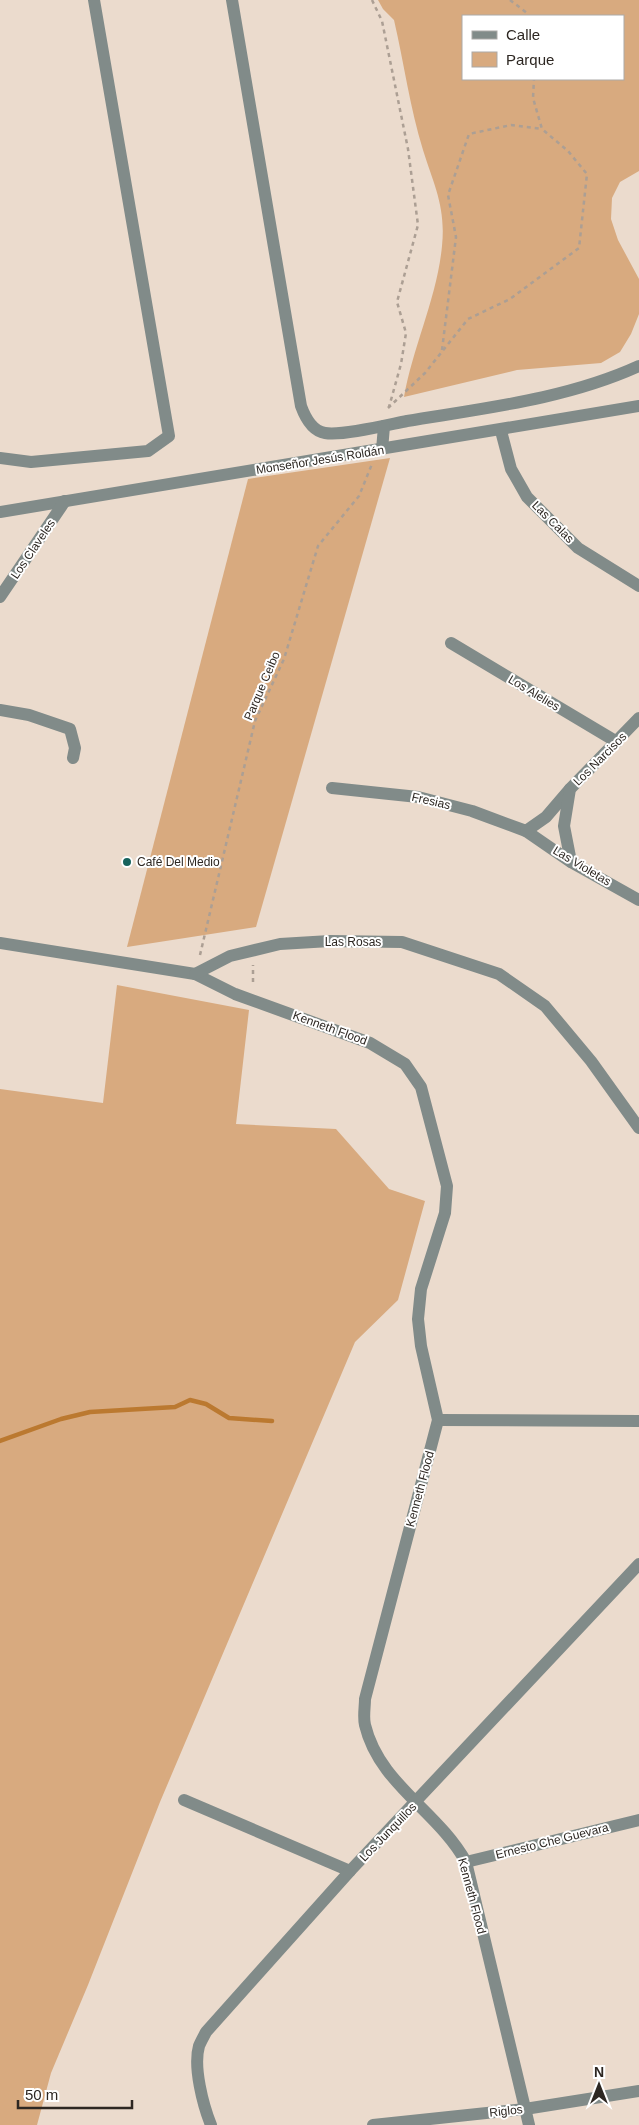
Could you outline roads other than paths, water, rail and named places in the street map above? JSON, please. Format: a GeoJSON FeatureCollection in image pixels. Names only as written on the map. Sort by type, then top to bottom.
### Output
{"type":"FeatureCollection","features":[{"type":"Feature","properties":{"kind":"street"},"geometry":{"type":"LineString","coordinates":[[0,458],[31,462],[148,451],[169,436],[94,0]]}},
{"type":"Feature","properties":{"kind":"street"},"geometry":{"type":"LineString","coordinates":[[232,0],[301,406],[307,421],[322,433],[336,433],[384,426],[536,399],[617,376],[639,366]]}},
{"type":"Feature","properties":{"kind":"street","name":"Monseñor Jesús Roldán"},"geometry":{"type":"LineString","coordinates":[[0,512],[639,406]]}},
{"type":"Feature","properties":{"kind":"street"},"geometry":{"type":"LineString","coordinates":[[380,450],[384,426]]}},
{"type":"Feature","properties":{"kind":"street","name":"Las Calas"},"geometry":{"type":"LineString","coordinates":[[501,430],[511,470],[527,497],[578,548],[639,586]]}},
{"type":"Feature","properties":{"kind":"street","name":"Los Claveles"},"geometry":{"type":"LineString","coordinates":[[0,597],[66,501]]}},
{"type":"Feature","properties":{"kind":"street","name":"Los Alelies"},"geometry":{"type":"LineString","coordinates":[[451,643],[617,742]]}},
{"type":"Feature","properties":{"kind":"street"},"geometry":{"type":"LineString","coordinates":[[0,710],[29,715],[70,729],[75,748],[73,758]]}},
{"type":"Feature","properties":{"kind":"street","name":"Los Narcisos"},"geometry":{"type":"LineString","coordinates":[[571,862],[564,826],[570,789],[639,718]]}},
{"type":"Feature","properties":{"kind":"street","name":"Fresias"},"geometry":{"type":"LineString","coordinates":[[332,788],[418,797],[472,811],[526,831]]}},
{"type":"Feature","properties":{"kind":"street"},"geometry":{"type":"LineString","coordinates":[[526,831],[546,817],[570,789]]}},
{"type":"Feature","properties":{"kind":"street","name":"Las Violetas"},"geometry":{"type":"LineString","coordinates":[[526,831],[571,862],[639,900]]}},
{"type":"Feature","properties":{"kind":"street","name":"Las Rosas"},"geometry":{"type":"LineString","coordinates":[[195,974],[230,956],[280,944],[330,941],[402,942],[499,974],[546,1006],[592,1061],[639,1128]]}},
{"type":"Feature","properties":{"kind":"street"},"geometry":{"type":"LineString","coordinates":[[0,943],[195,974]]}},
{"type":"Feature","properties":{"kind":"street","name":"Kenneth Flood"},"geometry":{"type":"LineString","coordinates":[[195,974],[246,998],[370,1043],[405,1064],[421,1087],[447,1186],[445,1213],[421,1289],[418,1319],[421,1346],[438,1420],[366,1699],[364,1724],[374,1752],[402,1790],[456,1844],[466,1862],[529,2125]]}},
{"type":"Feature","properties":{"kind":"street"},"geometry":{"type":"LineString","coordinates":[[438,1420],[639,1421]]}},
{"type":"Feature","properties":{"kind":"street","name":"Los Junquillos"},"geometry":{"type":"LineString","coordinates":[[211,2125],[204,2108],[198,2061],[199,2046],[206,2032],[350,1871],[639,1564]]}},
{"type":"Feature","properties":{"kind":"street"},"geometry":{"type":"LineString","coordinates":[[184,1800],[350,1871]]}},
{"type":"Feature","properties":{"kind":"street","name":"Ernesto Che Guevara"},"geometry":{"type":"LineString","coordinates":[[466,1862],[639,1820]]}},
{"type":"Feature","properties":{"kind":"street","name":"Riglos"},"geometry":{"type":"LineString","coordinates":[[373,2125],[525,2109],[639,2091]]}},
{"type":"Feature","properties":{"kind":"street"},"geometry":{"type":"LineString","coordinates":[[519,2125],[525,2109]]}},
{"type":"Feature","properties":{"kind":"waterway"},"geometry":{"type":"LineString","coordinates":[[0,1441],[61,1419],[90,1412],[175,1407],[190,1400],[206,1404],[229,1418],[272,1421]]}},
{"type":"Feature","properties":{"kind":"place","name":"Café Del Medio"},"geometry":{"type":"Point","coordinates":[127,862]}}]}
